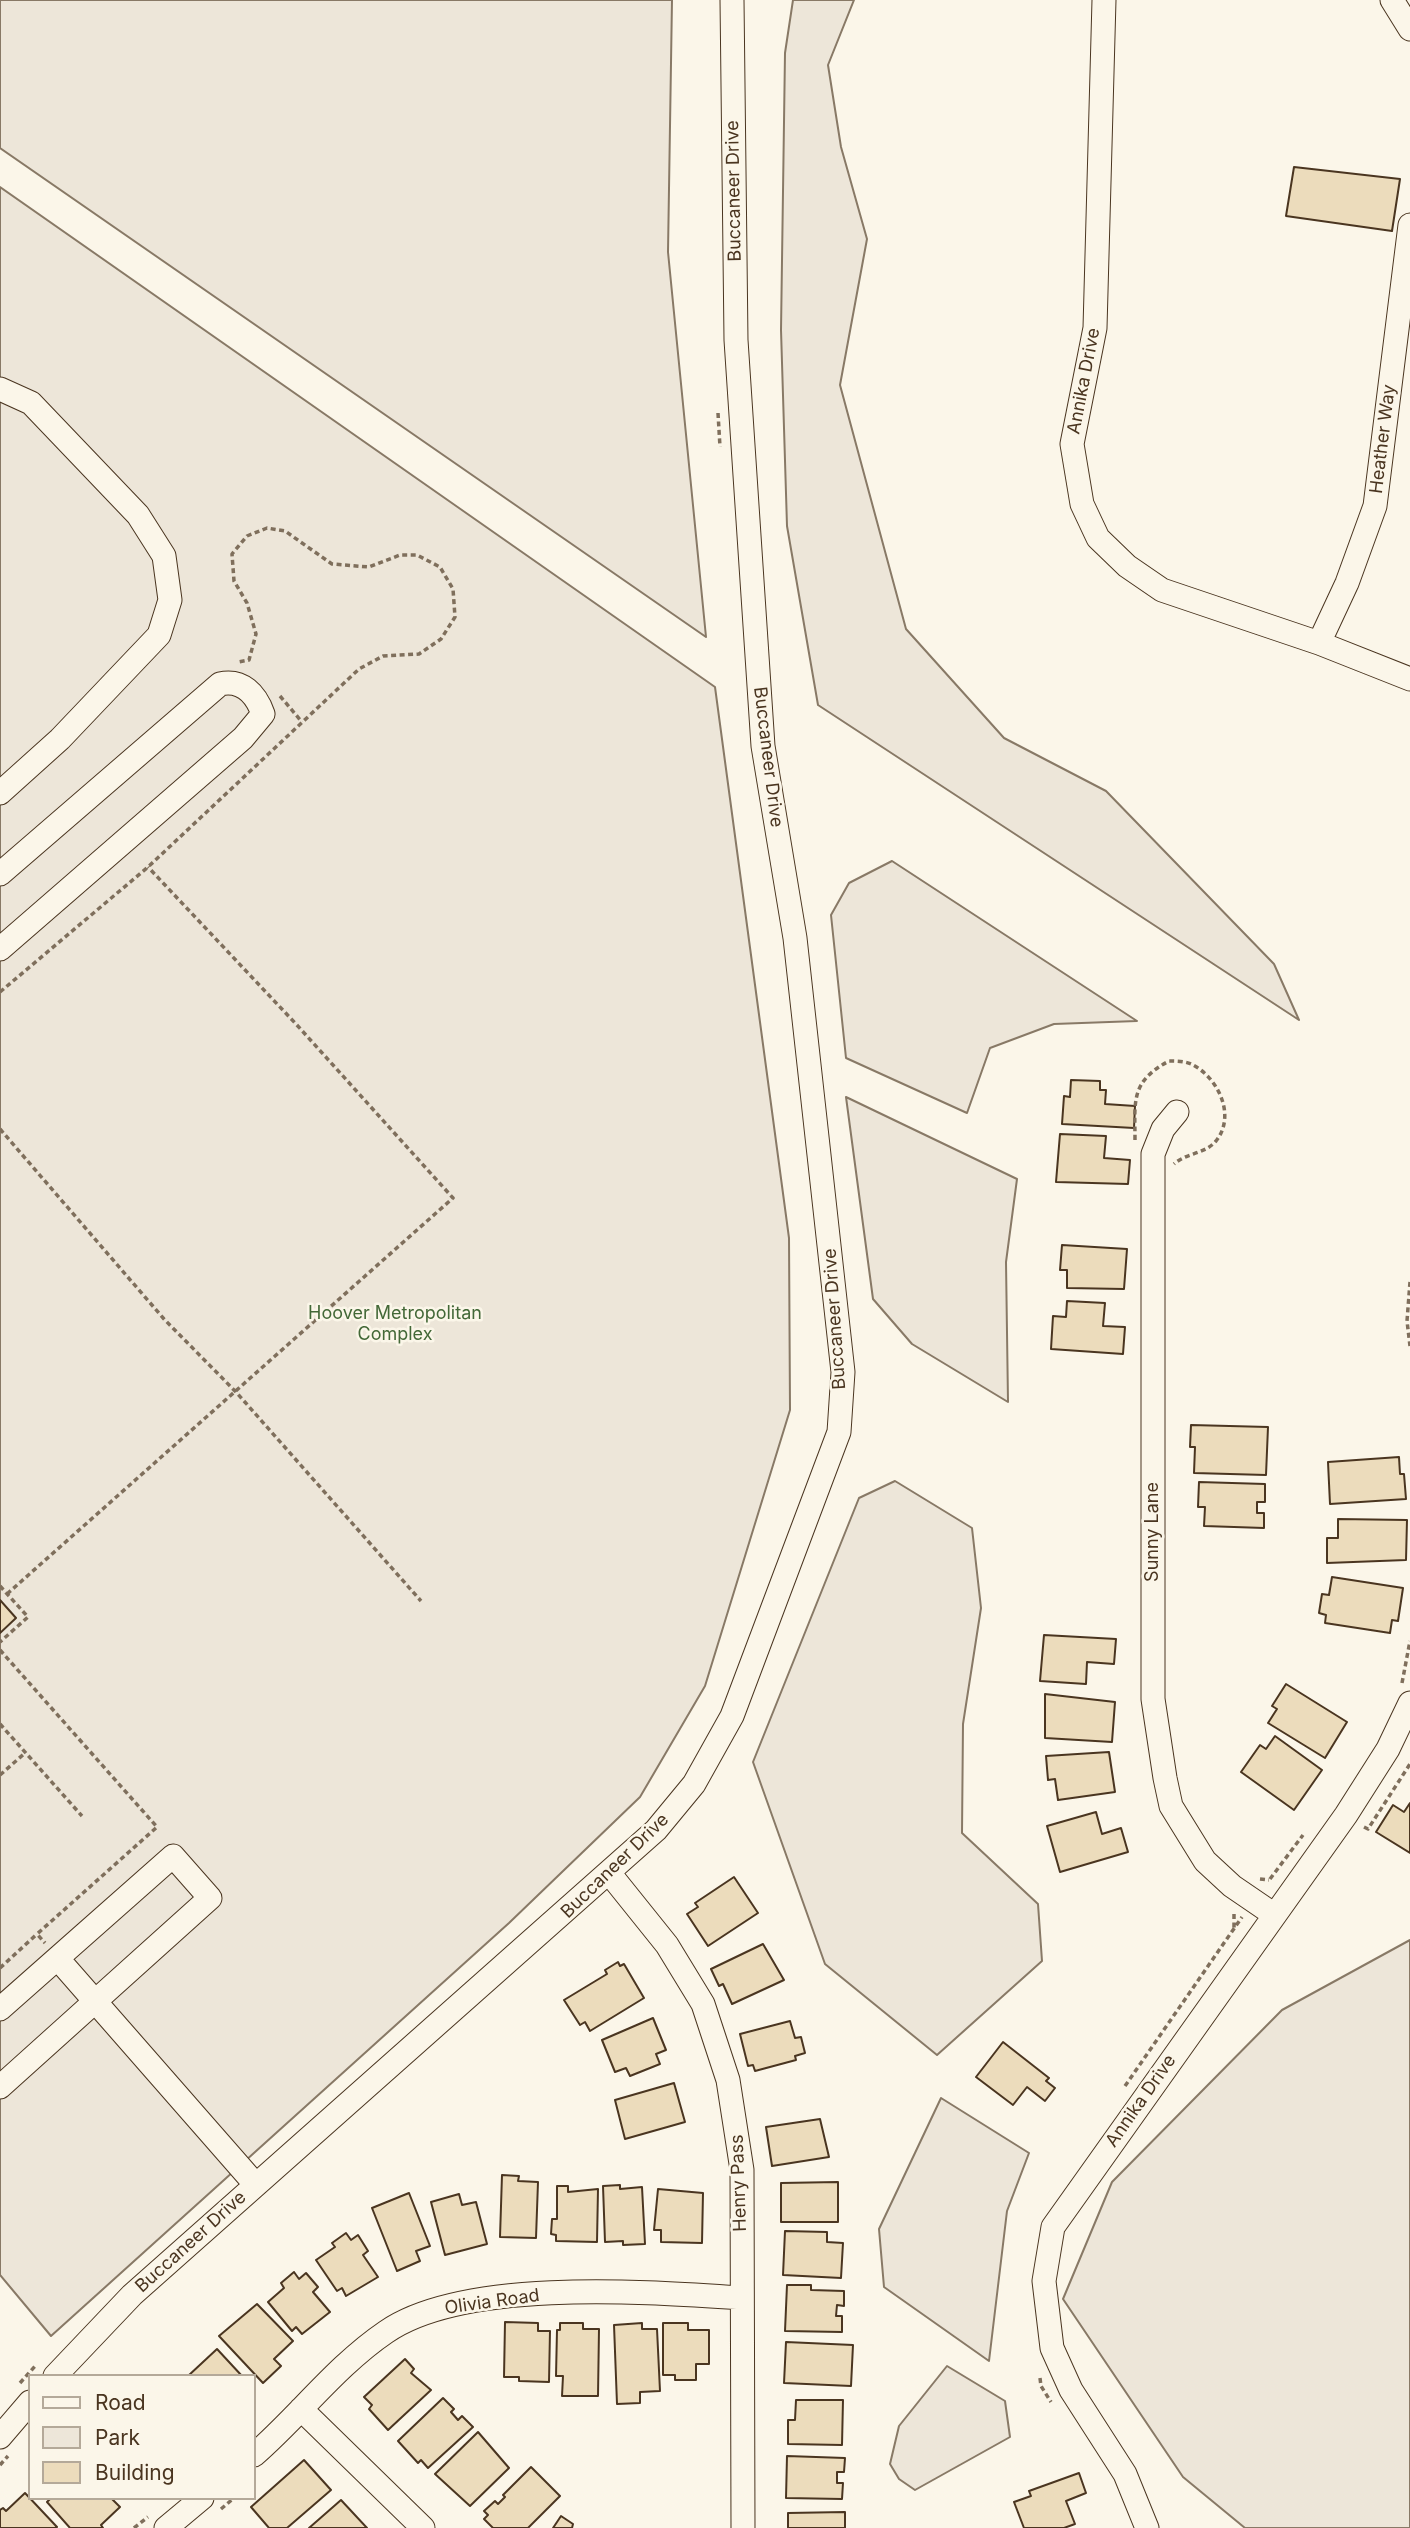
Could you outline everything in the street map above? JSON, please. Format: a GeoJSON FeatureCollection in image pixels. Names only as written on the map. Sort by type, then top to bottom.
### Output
{"type":"FeatureCollection","features":[{"type":"Feature","properties":{"kind":"street","name":"Buccaneer Drive"},"geometry":{"type":"LineString","coordinates":[[48,2368],[610,1874],[656,1830],[694,1784],[732,1716],[839,1432],[843,1373],[795,938],[763,747],[736,340],[732,0]]}},
{"type":"Feature","properties":{"kind":"street","name":"Annika Drive"},"geometry":{"type":"LineString","coordinates":[[1104,0],[1095,328],[1072,444],[1082,504],[1098,538],[1127,566],[1162,590],[1319,643],[1410,679]]}},
{"type":"Feature","properties":{"kind":"street"},"geometry":{"type":"LineString","coordinates":[[1392,0],[1410,29]]}},
{"type":"Feature","properties":{"kind":"street","name":"Heather Way"},"geometry":{"type":"LineString","coordinates":[[1319,643],[1352,571],[1375,506],[1410,225]]}},
{"type":"Feature","properties":{"kind":"street"},"geometry":{"type":"LineString","coordinates":[[0,389],[31,403],[138,515],[164,556],[170,600],[159,635],[60,739],[0,793]]}},
{"type":"Feature","properties":{"kind":"street"},"geometry":{"type":"LineString","coordinates":[[0,874],[220,684],[232,681],[246,689],[258,701],[262,714],[243,738],[0,949]]}},
{"type":"Feature","properties":{"kind":"street","name":"Sunny Lane"},"geometry":{"type":"LineString","coordinates":[[1177,1112],[1160,1135],[1153,1154],[1153,1699],[1171,1806],[1184,1832],[1205,1861],[1232,1886],[1273,1914]]}},
{"type":"Feature","properties":{"kind":"street","name":"Annika Drive"},"geometry":{"type":"LineString","coordinates":[[1147,2528],[1125,2474],[1071,2390],[1052,2347],[1044,2281],[1053,2227],[1273,1914],[1346,1815],[1388,1749],[1410,1703]]}},
{"type":"Feature","properties":{"kind":"street"},"geometry":{"type":"LineString","coordinates":[[0,2009],[173,1856],[211,1898],[0,2087]]}},
{"type":"Feature","properties":{"kind":"street","name":"Henry Pass"},"geometry":{"type":"LineString","coordinates":[[610,1874],[667,1945],[702,2004],[718,2044],[737,2128],[742,2170],[743,2528]]}},
{"type":"Feature","properties":{"kind":"street"},"geometry":{"type":"LineString","coordinates":[[58,1959],[255,2184]]}},
{"type":"Feature","properties":{"kind":"street","name":"Olivia Road"},"geometry":{"type":"LineString","coordinates":[[256,2453],[339,2371],[388,2330],[440,2308],[586,2291],[741,2298]]}},
{"type":"Feature","properties":{"kind":"street"},"geometry":{"type":"LineString","coordinates":[[0,2437],[22,2396]]}},
{"type":"Feature","properties":{"kind":"street"},"geometry":{"type":"LineString","coordinates":[[301,2409],[423,2528]]}},
{"type":"Feature","properties":{"kind":"street"},"geometry":{"type":"LineString","coordinates":[[166,2528],[200,2500]]}},
{"type":"Feature","properties":{"kind":"path"},"geometry":{"type":"LineString","coordinates":[[717,402],[720,453]]}},
{"type":"Feature","properties":{"kind":"path"},"geometry":{"type":"LineString","coordinates":[[8,1594],[453,1198],[296,1024],[148,867]]}},
{"type":"Feature","properties":{"kind":"path"},"geometry":{"type":"LineString","coordinates":[[0,1129],[164,1319],[236,1392],[421,1601]]}},
{"type":"Feature","properties":{"kind":"path"},"geometry":{"type":"LineString","coordinates":[[1410,1282],[1407,1321],[1410,1346]]}},
{"type":"Feature","properties":{"kind":"path"},"geometry":{"type":"LineString","coordinates":[[0,1586],[28,1617],[0,1642]]}},
{"type":"Feature","properties":{"kind":"path"},"geometry":{"type":"LineString","coordinates":[[0,1724],[82,1816]]}},
{"type":"Feature","properties":{"kind":"path"},"geometry":{"type":"LineString","coordinates":[[0,1775],[25,1753]]}},
{"type":"Feature","properties":{"kind":"path"},"geometry":{"type":"LineString","coordinates":[[0,1968],[37,1934]]}},
{"type":"Feature","properties":{"kind":"green space"},"geometry":{"type":"Polygon","coordinates":[[[0,0],[672,0],[668,252],[706,637],[0,148],[0,0]]]}},
{"type":"Feature","properties":{"kind":"green space"},"geometry":{"type":"Polygon","coordinates":[[[793,0],[854,0],[828,65],[841,147],[867,239],[840,385],[906,629],[1004,738],[1106,791],[1274,964],[1299,1020],[818,705],[787,526],[781,330],[785,53],[793,0]]]}},
{"type":"Feature","properties":{"kind":"green space","name":"Hoover Metropolitan Complex"},"geometry":{"type":"Polygon","coordinates":[[[0,187],[715,687],[789,1238],[790,1410],[705,1686],[640,1797],[509,1923],[51,2336],[0,2275],[0,187]]]}},
{"type":"Feature","properties":{"kind":"green space"},"geometry":{"type":"Polygon","coordinates":[[[892,861],[1137,1021],[1054,1024],[990,1048],[967,1113],[846,1058],[831,915],[849,883],[892,861]]]}},
{"type":"Feature","properties":{"kind":"green space"},"geometry":{"type":"Polygon","coordinates":[[[846,1097],[1017,1179],[1006,1262],[1008,1402],[912,1344],[873,1299],[846,1097]]]}},
{"type":"Feature","properties":{"kind":"green space"},"geometry":{"type":"Polygon","coordinates":[[[895,1481],[972,1528],[981,1608],[963,1724],[962,1833],[1038,1904],[1042,1961],[937,2055],[825,1964],[753,1762],[859,1498],[895,1481]]]}},
{"type":"Feature","properties":{"kind":"green space"},"geometry":{"type":"Polygon","coordinates":[[[1410,1940],[1410,2528],[1245,2528],[1183,2477],[1063,2299],[1112,2182],[1282,2010],[1410,1940]]]}},
{"type":"Feature","properties":{"kind":"green space"},"geometry":{"type":"Polygon","coordinates":[[[941,2098],[1029,2153],[1007,2211],[989,2361],[884,2287],[879,2229],[941,2098]]]}},
{"type":"Feature","properties":{"kind":"green space"},"geometry":{"type":"Polygon","coordinates":[[[947,2366],[1005,2401],[1010,2437],[915,2490],[899,2479],[890,2464],[899,2426],[947,2366]]]}},
{"type":"Feature","properties":{"kind":"building"},"geometry":{"type":"Polygon","coordinates":[[[1294,167],[1400,179],[1392,231],[1286,216],[1294,167]]]}},
{"type":"Feature","properties":{"kind":"building"},"geometry":{"type":"Polygon","coordinates":[[[1071,1080],[1100,1081],[1100,1090],[1106,1090],[1105,1104],[1135,1106],[1134,1128],[1062,1124],[1064,1096],[1070,1097],[1071,1080]]]}},
{"type":"Feature","properties":{"kind":"building"},"geometry":{"type":"Polygon","coordinates":[[[1060,1134],[1106,1136],[1104,1158],[1130,1160],[1128,1184],[1056,1182],[1060,1134]]]}},
{"type":"Feature","properties":{"kind":"building"},"geometry":{"type":"Polygon","coordinates":[[[1062,1245],[1127,1249],[1124,1289],[1067,1288],[1067,1270],[1060,1270],[1062,1245]]]}},
{"type":"Feature","properties":{"kind":"building"},"geometry":{"type":"Polygon","coordinates":[[[1067,1301],[1105,1303],[1103,1326],[1125,1327],[1123,1354],[1051,1349],[1053,1316],[1066,1317],[1067,1301]]]}},
{"type":"Feature","properties":{"kind":"building"},"geometry":{"type":"Polygon","coordinates":[[[1191,1425],[1268,1427],[1266,1475],[1194,1473],[1195,1447],[1190,1447],[1191,1425]]]}},
{"type":"Feature","properties":{"kind":"building"},"geometry":{"type":"Polygon","coordinates":[[[1399,1457],[1400,1474],[1404,1474],[1406,1499],[1330,1504],[1328,1462],[1399,1457]]]}},
{"type":"Feature","properties":{"kind":"building"},"geometry":{"type":"Polygon","coordinates":[[[1199,1482],[1265,1484],[1265,1502],[1257,1502],[1257,1513],[1264,1513],[1264,1528],[1204,1526],[1205,1507],[1198,1507],[1199,1482]]]}},
{"type":"Feature","properties":{"kind":"building"},"geometry":{"type":"Polygon","coordinates":[[[1338,1519],[1407,1520],[1406,1560],[1327,1563],[1327,1538],[1338,1538],[1338,1519]]]}},
{"type":"Feature","properties":{"kind":"building"},"geometry":{"type":"Polygon","coordinates":[[[1332,1577],[1403,1588],[1398,1621],[1392,1620],[1390,1633],[1325,1623],[1326,1615],[1319,1613],[1322,1594],[1329,1595],[1332,1577]]]}},
{"type":"Feature","properties":{"kind":"building"},"geometry":{"type":"Polygon","coordinates":[[[0,1600],[16,1618],[0,1633],[0,1600]]]}},
{"type":"Feature","properties":{"kind":"building"},"geometry":{"type":"Polygon","coordinates":[[[1044,1635],[1116,1639],[1114,1664],[1087,1662],[1086,1684],[1040,1681],[1044,1635]]]}},
{"type":"Feature","properties":{"kind":"building"},"geometry":{"type":"Polygon","coordinates":[[[1286,1684],[1347,1722],[1325,1758],[1268,1723],[1277,1709],[1272,1706],[1286,1684]]]}},
{"type":"Feature","properties":{"kind":"building"},"geometry":{"type":"Polygon","coordinates":[[[1045,1694],[1115,1702],[1112,1742],[1045,1738],[1045,1694]]]}},
{"type":"Feature","properties":{"kind":"building"},"geometry":{"type":"Polygon","coordinates":[[[1275,1736],[1322,1770],[1294,1810],[1241,1772],[1260,1745],[1266,1749],[1275,1736]]]}},
{"type":"Feature","properties":{"kind":"building"},"geometry":{"type":"Polygon","coordinates":[[[1109,1752],[1115,1792],[1058,1800],[1055,1779],[1048,1780],[1046,1756],[1109,1752]]]}},
{"type":"Feature","properties":{"kind":"building"},"geometry":{"type":"Polygon","coordinates":[[[1410,1803],[1410,1853],[1376,1832],[1393,1805],[1404,1812],[1410,1803]]]}},
{"type":"Feature","properties":{"kind":"building"},"geometry":{"type":"Polygon","coordinates":[[[1096,1812],[1102,1834],[1121,1828],[1128,1852],[1060,1872],[1047,1826],[1096,1812]]]}},
{"type":"Feature","properties":{"kind":"building"},"geometry":{"type":"Polygon","coordinates":[[[734,1877],[758,1913],[708,1946],[687,1914],[698,1907],[695,1903],[734,1877]]]}},
{"type":"Feature","properties":{"kind":"building"},"geometry":{"type":"Polygon","coordinates":[[[763,1944],[784,1980],[732,2004],[723,1984],[719,1986],[711,1969],[763,1944]]]}},
{"type":"Feature","properties":{"kind":"building"},"geometry":{"type":"Polygon","coordinates":[[[618,1962],[620,1966],[624,1964],[644,1998],[590,2031],[585,2022],[580,2025],[564,2000],[607,1974],[605,1970],[618,1962]]]}},
{"type":"Feature","properties":{"kind":"building"},"geometry":{"type":"Polygon","coordinates":[[[653,2018],[666,2050],[656,2054],[660,2064],[630,2076],[626,2068],[615,2072],[602,2040],[653,2018]]]}},
{"type":"Feature","properties":{"kind":"building"},"geometry":{"type":"Polygon","coordinates":[[[790,2021],[795,2038],[801,2037],[805,2053],[795,2056],[796,2060],[755,2071],[753,2065],[748,2066],[740,2034],[790,2021]]]}},
{"type":"Feature","properties":{"kind":"building"},"geometry":{"type":"Polygon","coordinates":[[[1003,2042],[1049,2078],[1046,2081],[1055,2088],[1045,2101],[1027,2087],[1013,2105],[976,2077],[1003,2042]]]}},
{"type":"Feature","properties":{"kind":"building"},"geometry":{"type":"Polygon","coordinates":[[[674,2083],[685,2122],[625,2139],[615,2100],[674,2083]]]}},
{"type":"Feature","properties":{"kind":"building"},"geometry":{"type":"Polygon","coordinates":[[[820,2119],[829,2157],[772,2166],[766,2127],[820,2119]]]}},
{"type":"Feature","properties":{"kind":"building"},"geometry":{"type":"Polygon","coordinates":[[[502,2175],[519,2176],[518,2181],[538,2182],[536,2238],[500,2237],[502,2175]]]}},
{"type":"Feature","properties":{"kind":"building"},"geometry":{"type":"Polygon","coordinates":[[[838,2182],[838,2222],[781,2222],[781,2183],[838,2182]]]}},
{"type":"Feature","properties":{"kind":"building"},"geometry":{"type":"Polygon","coordinates":[[[620,2185],[620,2189],[642,2187],[645,2244],[605,2242],[603,2186],[620,2185]]]}},
{"type":"Feature","properties":{"kind":"building"},"geometry":{"type":"Polygon","coordinates":[[[557,2186],[568,2186],[568,2192],[598,2189],[597,2242],[556,2241],[556,2235],[551,2234],[552,2219],[557,2219],[557,2186]]]}},
{"type":"Feature","properties":{"kind":"building"},"geometry":{"type":"Polygon","coordinates":[[[658,2189],[703,2193],[702,2243],[661,2242],[661,2230],[654,2230],[658,2189]]]}},
{"type":"Feature","properties":{"kind":"building"},"geometry":{"type":"Polygon","coordinates":[[[409,2193],[430,2246],[416,2251],[420,2261],[397,2271],[372,2208],[409,2193]]]}},
{"type":"Feature","properties":{"kind":"building"},"geometry":{"type":"Polygon","coordinates":[[[459,2194],[462,2205],[476,2202],[487,2244],[445,2255],[431,2202],[459,2194]]]}},
{"type":"Feature","properties":{"kind":"building"},"geometry":{"type":"Polygon","coordinates":[[[785,2231],[827,2232],[827,2242],[843,2243],[841,2278],[783,2275],[785,2231]]]}},
{"type":"Feature","properties":{"kind":"building"},"geometry":{"type":"Polygon","coordinates":[[[346,2233],[351,2240],[358,2235],[368,2251],[363,2255],[378,2277],[346,2296],[342,2288],[337,2291],[316,2260],[335,2247],[332,2243],[346,2233]]]}},
{"type":"Feature","properties":{"kind":"building"},"geometry":{"type":"Polygon","coordinates":[[[294,2272],[299,2279],[306,2273],[318,2287],[313,2292],[330,2312],[302,2334],[296,2327],[292,2331],[268,2302],[284,2288],[281,2283],[294,2272]]]}},
{"type":"Feature","properties":{"kind":"building"},"geometry":{"type":"Polygon","coordinates":[[[787,2285],[811,2285],[811,2290],[844,2291],[844,2306],[837,2305],[836,2316],[842,2316],[842,2332],[785,2331],[787,2285]]]}},
{"type":"Feature","properties":{"kind":"building"},"geometry":{"type":"Polygon","coordinates":[[[257,2304],[293,2341],[274,2359],[281,2366],[263,2383],[219,2336],[257,2304]]]}},
{"type":"Feature","properties":{"kind":"building"},"geometry":{"type":"Polygon","coordinates":[[[505,2322],[538,2323],[538,2331],[550,2331],[549,2382],[519,2381],[519,2377],[504,2377],[505,2322]]]}},
{"type":"Feature","properties":{"kind":"building"},"geometry":{"type":"Polygon","coordinates":[[[560,2323],[583,2323],[583,2329],[599,2329],[598,2396],[562,2396],[563,2376],[556,2376],[557,2330],[560,2330],[560,2323]]]}},
{"type":"Feature","properties":{"kind":"building"},"geometry":{"type":"Polygon","coordinates":[[[642,2323],[642,2329],[657,2329],[660,2391],[640,2392],[640,2403],[617,2404],[614,2325],[642,2323]]]}},
{"type":"Feature","properties":{"kind":"building"},"geometry":{"type":"Polygon","coordinates":[[[663,2323],[688,2323],[688,2330],[709,2330],[709,2364],[696,2364],[696,2380],[675,2380],[675,2375],[663,2375],[663,2323]]]}},
{"type":"Feature","properties":{"kind":"building"},"geometry":{"type":"Polygon","coordinates":[[[786,2342],[853,2345],[851,2386],[784,2383],[786,2342]]]}},
{"type":"Feature","properties":{"kind":"building"},"geometry":{"type":"Polygon","coordinates":[[[217,2349],[240,2374],[190,2374],[217,2349]]]}},
{"type":"Feature","properties":{"kind":"building"},"geometry":{"type":"Polygon","coordinates":[[[405,2359],[414,2369],[411,2373],[431,2390],[388,2430],[369,2409],[372,2405],[364,2397],[405,2359]]]}},
{"type":"Feature","properties":{"kind":"building"},"geometry":{"type":"Polygon","coordinates":[[[443,2398],[454,2409],[451,2412],[458,2420],[462,2416],[473,2427],[428,2468],[421,2460],[418,2463],[398,2441],[443,2398]]]}},
{"type":"Feature","properties":{"kind":"building"},"geometry":{"type":"Polygon","coordinates":[[[796,2400],[843,2400],[842,2445],[788,2444],[788,2420],[795,2420],[796,2400]]]}},
{"type":"Feature","properties":{"kind":"building"},"geometry":{"type":"Polygon","coordinates":[[[478,2432],[509,2468],[470,2506],[435,2474],[478,2432]]]}},
{"type":"Feature","properties":{"kind":"building"},"geometry":{"type":"Polygon","coordinates":[[[787,2456],[845,2458],[844,2472],[837,2472],[837,2483],[843,2483],[842,2499],[786,2498],[787,2456]]]}},
{"type":"Feature","properties":{"kind":"building"},"geometry":{"type":"Polygon","coordinates":[[[304,2460],[331,2490],[287,2528],[269,2528],[251,2507],[304,2460]]]}},
{"type":"Feature","properties":{"kind":"building"},"geometry":{"type":"Polygon","coordinates":[[[531,2467],[560,2496],[528,2528],[493,2528],[484,2519],[488,2515],[484,2511],[495,2501],[498,2504],[505,2497],[503,2495],[531,2467]]]}},
{"type":"Feature","properties":{"kind":"building"},"geometry":{"type":"Polygon","coordinates":[[[1079,2473],[1086,2493],[1066,2501],[1075,2524],[1064,2528],[1024,2528],[1014,2502],[1031,2496],[1029,2491],[1079,2473]]]}},
{"type":"Feature","properties":{"kind":"building"},"geometry":{"type":"Polygon","coordinates":[[[25,2493],[28,2500],[32,2500],[57,2527],[0,2528],[0,2510],[3,2508],[6,2511],[25,2493]]]}},
{"type":"Feature","properties":{"kind":"building"},"geometry":{"type":"Polygon","coordinates":[[[113,2500],[120,2507],[101,2525],[103,2528],[70,2528],[47,2502],[113,2500]]]}},
{"type":"Feature","properties":{"kind":"building"},"geometry":{"type":"Polygon","coordinates":[[[341,2500],[367,2528],[309,2528],[341,2500]]]}},
{"type":"Feature","properties":{"kind":"building"},"geometry":{"type":"Polygon","coordinates":[[[845,2512],[845,2528],[788,2528],[788,2513],[845,2512]]]}},
{"type":"Feature","properties":{"kind":"building"},"geometry":{"type":"Polygon","coordinates":[[[561,2516],[573,2524],[572,2528],[553,2528],[561,2516]]]}}]}
